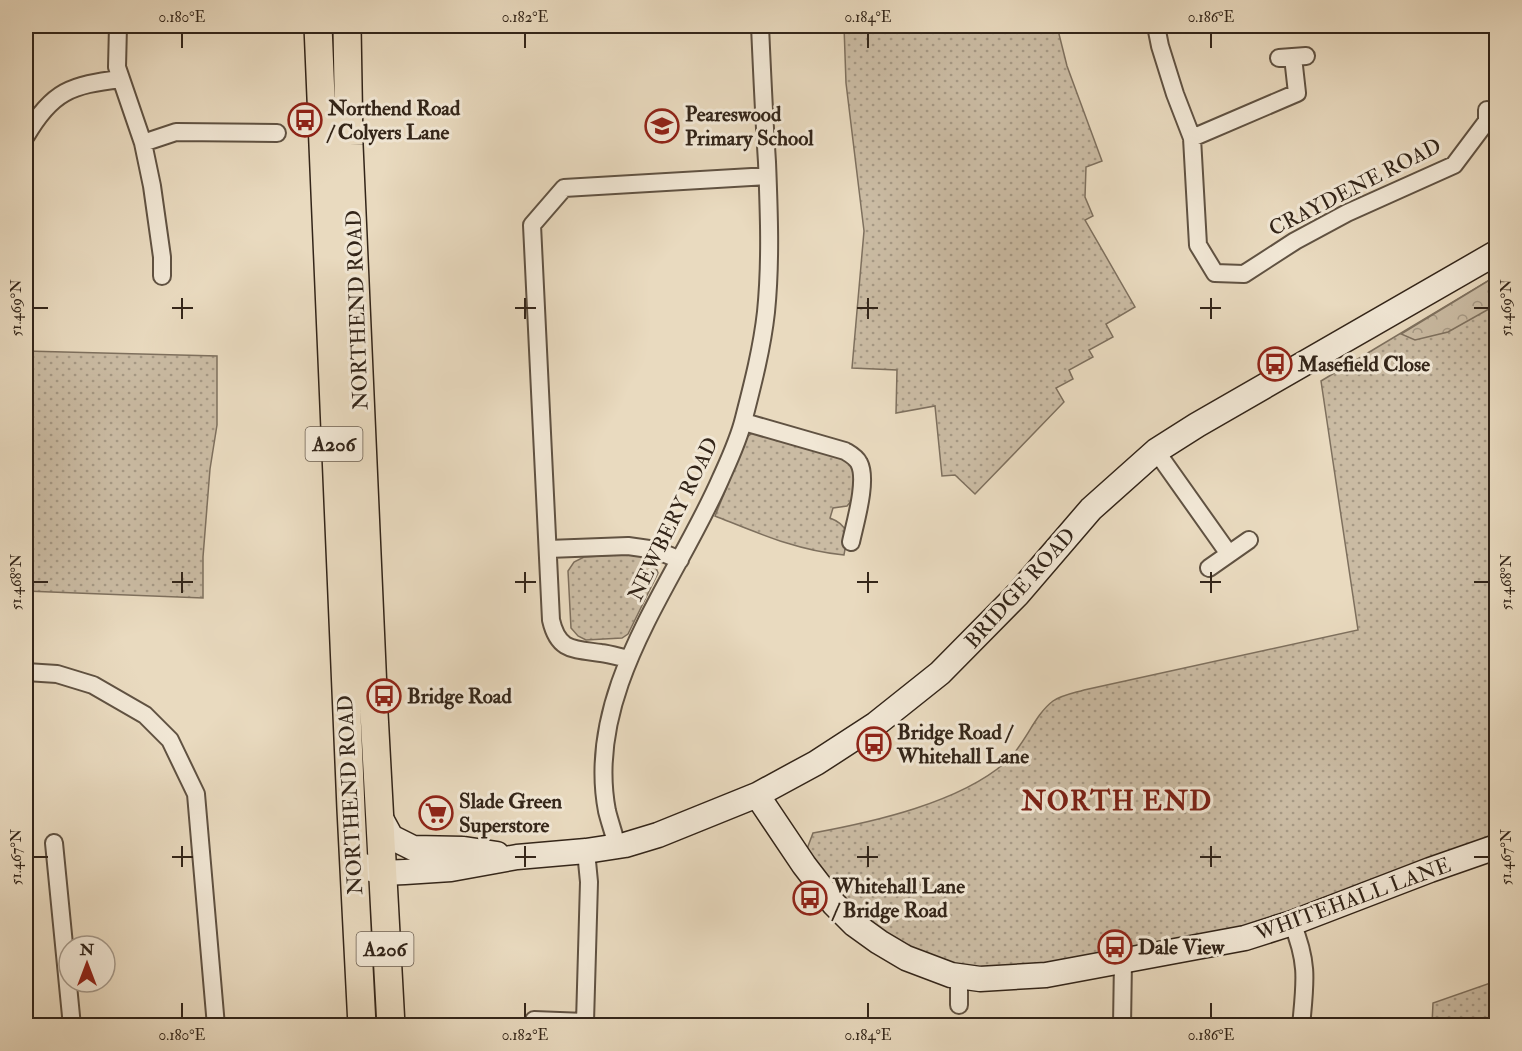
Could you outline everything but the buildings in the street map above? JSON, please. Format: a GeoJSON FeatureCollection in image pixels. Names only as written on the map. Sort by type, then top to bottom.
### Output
{"type":"FeatureCollection","features":[{"type":"Feature","properties":{"kind":"main road","name":"NORTHEND ROAD"},"geometry":{"type":"LineString","coordinates":[[318,26],[362,1026]]}},
{"type":"Feature","properties":{"kind":"main road","name":"NORTHEND ROAD"},"geometry":{"type":"LineString","coordinates":[[347,26],[350,168],[391,1026]]}},
{"type":"Feature","properties":{"kind":"street"},"geometry":{"type":"LineString","coordinates":[[118,26],[117,67],[143,143],[152,186],[162,257],[162,276]]}},
{"type":"Feature","properties":{"kind":"street","name":"NEWBERY ROAD"},"geometry":{"type":"LineString","coordinates":[[617,846],[607,810],[604,772],[606,741],[617,693],[628,659],[707,511],[744,422],[759,361],[766,311],[770,243],[760,26]]}},
{"type":"Feature","properties":{"kind":"street","name":"CRAYDENE ROAD"},"geometry":{"type":"LineString","coordinates":[[1156,26],[1175,94],[1192,138],[1198,245],[1215,273],[1244,274],[1295,240],[1347,213],[1454,165],[1488,121],[1488,110]]}},
{"type":"Feature","properties":{"kind":"street"},"geometry":{"type":"LineString","coordinates":[[1192,138],[1297,93],[1293,57]]}},
{"type":"Feature","properties":{"kind":"street"},"geometry":{"type":"LineString","coordinates":[[26,136],[47,105],[63,92],[88,83],[121,79]]}},
{"type":"Feature","properties":{"kind":"street"},"geometry":{"type":"LineString","coordinates":[[143,143],[176,132],[277,134]]}},
{"type":"Feature","properties":{"kind":"street"},"geometry":{"type":"LineString","coordinates":[[628,659],[604,653],[576,650],[562,644],[554,634],[551,620],[532,225],[564,188],[767,176]]}},
{"type":"Feature","properties":{"kind":"street","name":"BRIDGE ROAD"},"geometry":{"type":"LineString","coordinates":[[382,873],[452,869],[517,857],[586,851],[657,836],[757,795],[816,763],[876,724],[940,673],[1018,594],[1090,509],[1156,451],[1497,254]]}},
{"type":"Feature","properties":{"kind":"street"},"geometry":{"type":"LineString","coordinates":[[744,422],[845,451],[854,457],[862,471],[862,482],[851,542]]}},
{"type":"Feature","properties":{"kind":"street"},"geometry":{"type":"LineString","coordinates":[[1156,451],[1229,554]]}},
{"type":"Feature","properties":{"kind":"street"},"geometry":{"type":"LineString","coordinates":[[1209,568],[1249,540]]}},
{"type":"Feature","properties":{"kind":"street"},"geometry":{"type":"LineString","coordinates":[[548,549],[628,546],[657,550],[680,560]]}},
{"type":"Feature","properties":{"kind":"street"},"geometry":{"type":"LineString","coordinates":[[26,672],[57,674],[93,685],[145,715],[170,740],[196,794],[216,1026]]}},
{"type":"Feature","properties":{"kind":"street","name":"WHITEHALL LANE"},"geometry":{"type":"LineString","coordinates":[[757,795],[804,865],[834,904],[854,924],[906,958],[959,976],[980,979],[1046,975],[1245,938],[1292,923],[1497,847]]}},
{"type":"Feature","properties":{"kind":"street","name":"BRIDGE ROAD"},"geometry":{"type":"LineString","coordinates":[[380,815],[391,837],[413,848],[464,849],[517,857]]}},
{"type":"Feature","properties":{"kind":"street"},"geometry":{"type":"LineString","coordinates":[[54,843],[72,1026]]}},
{"type":"Feature","properties":{"kind":"street"},"geometry":{"type":"LineString","coordinates":[[534,1020],[585,1022],[589,882],[586,851]]}},
{"type":"Feature","properties":{"kind":"street"},"geometry":{"type":"LineString","coordinates":[[353,862],[382,873]]}},
{"type":"Feature","properties":{"kind":"street"},"geometry":{"type":"LineString","coordinates":[[1292,923],[1301,944],[1306,970],[1301,1026]]}},
{"type":"Feature","properties":{"kind":"street"},"geometry":{"type":"LineString","coordinates":[[1122,1026],[1123,960]]}},
{"type":"Feature","properties":{"kind":"street"},"geometry":{"type":"LineString","coordinates":[[959,976],[959,1005]]}},
{"type":"Feature","properties":{"kind":"green space"},"geometry":{"type":"Polygon","coordinates":[[[844,26],[1057,26],[1067,66],[1102,161],[1086,167],[1085,197],[1093,216],[1085,220],[1135,307],[1106,324],[1113,337],[1089,350],[1093,357],[1069,370],[1073,379],[1056,388],[1064,402],[975,494],[955,475],[942,476],[935,406],[896,413],[897,370],[852,368],[864,231],[846,83],[844,26]]]}},
{"type":"Feature","properties":{"kind":"green space"},"geometry":{"type":"Polygon","coordinates":[[[1496,276],[1496,839],[1317,900],[1283,917],[1197,940],[1134,950],[1130,946],[1119,948],[1117,953],[972,974],[882,935],[841,896],[807,849],[813,833],[888,817],[940,800],[964,789],[1006,762],[1019,747],[1040,714],[1053,701],[1084,690],[1358,630],[1321,381],[1496,276]]]}},
{"type":"Feature","properties":{"kind":"green space"},"geometry":{"type":"Polygon","coordinates":[[[1496,276],[1496,305],[1448,332],[1415,340],[1401,334],[1496,276]]]}},
{"type":"Feature","properties":{"kind":"green space"},"geometry":{"type":"Polygon","coordinates":[[[26,351],[217,356],[217,425],[210,469],[203,557],[203,598],[26,591],[26,351]]]}},
{"type":"Feature","properties":{"kind":"green space"},"geometry":{"type":"Polygon","coordinates":[[[754,432],[840,456],[856,467],[854,498],[847,506],[833,508],[830,518],[837,521],[846,533],[844,555],[810,550],[715,516],[747,437],[754,432]]]}},
{"type":"Feature","properties":{"kind":"green space"},"geometry":{"type":"Polygon","coordinates":[[[634,554],[649,560],[658,573],[628,634],[622,638],[586,640],[578,636],[571,628],[568,571],[574,562],[584,557],[634,554]]]}},
{"type":"Feature","properties":{"kind":"green space"},"geometry":{"type":"Polygon","coordinates":[[[1496,981],[1496,1025],[1432,1025],[1433,1003],[1496,981]]]}},
{"type":"Feature","properties":{"kind":"place","name":"Northend Road / Colyers Lane"},"geometry":{"type":"Point","coordinates":[305,120]}},
{"type":"Feature","properties":{"kind":"place","name":"Peareswood Primary School"},"geometry":{"type":"Point","coordinates":[662,126]}},
{"type":"Feature","properties":{"kind":"place","name":"Masefield Close"},"geometry":{"type":"Point","coordinates":[1275,364]}},
{"type":"Feature","properties":{"kind":"place","name":"Bridge Road"},"geometry":{"type":"Point","coordinates":[384,696]}},
{"type":"Feature","properties":{"kind":"place","name":"Bridge Road / Whitehall Lane"},"geometry":{"type":"Point","coordinates":[874,744]}},
{"type":"Feature","properties":{"kind":"place","name":"Slade Green Superstore"},"geometry":{"type":"Point","coordinates":[436,813]}},
{"type":"Feature","properties":{"kind":"place","name":"Whitehall Lane / Bridge Road"},"geometry":{"type":"Point","coordinates":[810,898]}},
{"type":"Feature","properties":{"kind":"place","name":"Dale View"},"geometry":{"type":"Point","coordinates":[1115,947]}},
{"type":"Feature","properties":{"kind":"district","name":"NORTH END"},"geometry":{"type":"Point","coordinates":[1117,801]}}]}
